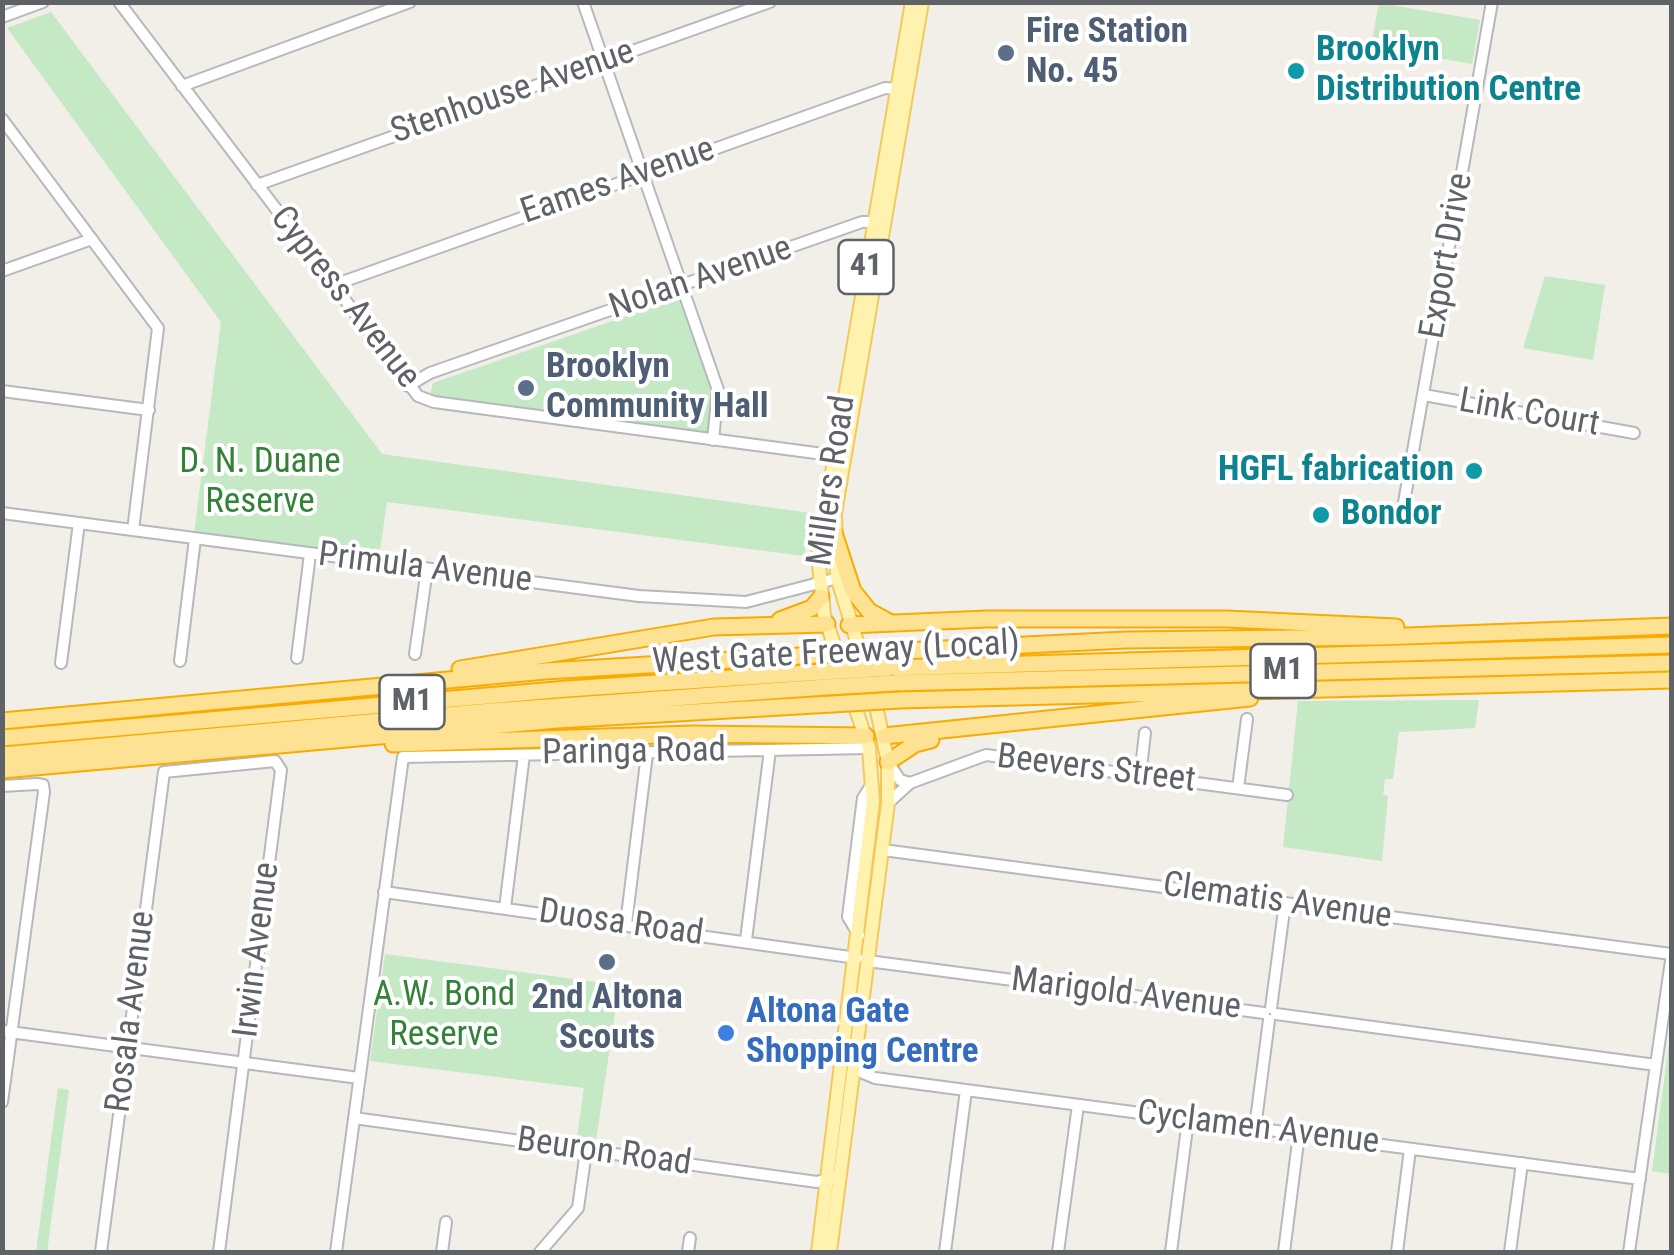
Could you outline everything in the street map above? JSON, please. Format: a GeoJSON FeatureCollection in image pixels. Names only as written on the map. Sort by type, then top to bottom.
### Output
{"type":"FeatureCollection","features":[{"type":"Feature","properties":{"kind":"highway"},"geometry":{"type":"LineString","coordinates":[[834,533],[841,577],[869,611],[895,625]]}},
{"type":"Feature","properties":{"kind":"highway"},"geometry":{"type":"LineString","coordinates":[[767,625],[812,608],[821,597]]}},
{"type":"Feature","properties":{"kind":"highway"},"geometry":{"type":"LineString","coordinates":[[849,625],[986,619],[1227,619],[1525,630]]}},
{"type":"Feature","properties":{"kind":"highway"},"geometry":{"type":"LineString","coordinates":[[343,691],[672,632],[828,624]]}},
{"type":"Feature","properties":{"kind":"highway","name":"West Gate Freeway (Local)"},"geometry":{"type":"LineString","coordinates":[[2,721],[546,671],[817,654],[1126,640],[1672,626]]}},
{"type":"Feature","properties":{"kind":"highway","name":"M1"},"geometry":{"type":"LineString","coordinates":[[2,738],[567,688],[1672,645]]}},
{"type":"Feature","properties":{"kind":"highway","name":"M1"},"geometry":{"type":"LineString","coordinates":[[891,676],[1672,662]]}},
{"type":"Feature","properties":{"kind":"highway","name":"M1"},"geometry":{"type":"LineString","coordinates":[[2,755],[824,679]]}},
{"type":"Feature","properties":{"kind":"highway","name":"West Gate Freeway (Local)"},"geometry":{"type":"LineString","coordinates":[[2,770],[557,720],[900,700],[1672,680]]}},
{"type":"Feature","properties":{"kind":"highway"},"geometry":{"type":"LineString","coordinates":[[884,736],[1339,687]]}},
{"type":"Feature","properties":{"kind":"highway"},"geometry":{"type":"LineString","coordinates":[[888,762],[915,744],[1049,721]]}},
{"type":"Feature","properties":{"kind":"highway"},"geometry":{"type":"LineString","coordinates":[[144,758],[221,758],[359,746],[633,735],[868,742]]}},
{"type":"Feature","properties":{"kind":"main road","name":"Millers Road"},"geometry":{"type":"LineString","coordinates":[[902,89],[912,2]]}},
{"type":"Feature","properties":{"kind":"main road","name":"Millers Road"},"geometry":{"type":"LineString","coordinates":[[830,1252],[856,1056],[863,959],[860,936],[873,783],[868,742],[821,597],[819,540],[839,456],[902,89],[922,2]]}},
{"type":"Feature","properties":{"kind":"main road","name":"Millers Road"},"geometry":{"type":"LineString","coordinates":[[834,533],[839,456]]}},
{"type":"Feature","properties":{"kind":"main road","name":"Millers Road"},"geometry":{"type":"LineString","coordinates":[[818,1252],[888,803],[884,736],[849,625],[841,577]]}},
{"type":"Feature","properties":{"kind":"main road"},"geometry":{"type":"LineString","coordinates":[[828,624],[849,625]]}},
{"type":"Feature","properties":{"kind":"main road"},"geometry":{"type":"LineString","coordinates":[[868,742],[884,736]]}},
{"type":"Feature","properties":{"kind":"street","name":"Cypress Avenue"},"geometry":{"type":"LineString","coordinates":[[119,2],[408,386],[434,402],[839,456]]}},
{"type":"Feature","properties":{"kind":"street"},"geometry":{"type":"LineString","coordinates":[[182,86],[410,2]]}},
{"type":"Feature","properties":{"kind":"street"},"geometry":{"type":"LineString","coordinates":[[583,2],[718,390],[713,440]]}},
{"type":"Feature","properties":{"kind":"street","name":"Stenhouse Avenue"},"geometry":{"type":"LineString","coordinates":[[256,185],[770,2]]}},
{"type":"Feature","properties":{"kind":"street","name":"Export Drive"},"geometry":{"type":"LineString","coordinates":[[1403,508],[1492,2]]}},
{"type":"Feature","properties":{"kind":"street"},"geometry":{"type":"LineString","coordinates":[[2,18],[43,3]]}},
{"type":"Feature","properties":{"kind":"street","name":"Eames Avenue"},"geometry":{"type":"LineString","coordinates":[[331,286],[885,88],[902,89]]}},
{"type":"Feature","properties":{"kind":"street"},"geometry":{"type":"LineString","coordinates":[[2,119],[158,328],[134,530]]}},
{"type":"Feature","properties":{"kind":"street"},"geometry":{"type":"LineString","coordinates":[[2,145],[18,140]]}},
{"type":"Feature","properties":{"kind":"street","name":"Nolan Avenue"},"geometry":{"type":"LineString","coordinates":[[408,386],[430,373],[682,285],[879,222]]}},
{"type":"Feature","properties":{"kind":"street"},"geometry":{"type":"LineString","coordinates":[[2,271],[92,239]]}},
{"type":"Feature","properties":{"kind":"street"},"geometry":{"type":"LineString","coordinates":[[2,391],[149,410]]}},
{"type":"Feature","properties":{"kind":"street","name":"Link Court"},"geometry":{"type":"LineString","coordinates":[[1424,395],[1634,433]]}},
{"type":"Feature","properties":{"kind":"street","name":"Primula Avenue"},"geometry":{"type":"LineString","coordinates":[[2,513],[639,596],[724,602],[767,598],[818,580],[841,577]]}},
{"type":"Feature","properties":{"kind":"street"},"geometry":{"type":"LineString","coordinates":[[61,663],[79,523]]}},
{"type":"Feature","properties":{"kind":"street"},"geometry":{"type":"LineString","coordinates":[[180,661],[195,539]]}},
{"type":"Feature","properties":{"kind":"street"},"geometry":{"type":"LineString","coordinates":[[297,658],[310,554]]}},
{"type":"Feature","properties":{"kind":"street"},"geometry":{"type":"LineString","coordinates":[[415,654],[427,569]]}},
{"type":"Feature","properties":{"kind":"street"},"geometry":{"type":"LineString","coordinates":[[1238,788],[1247,719]]}},
{"type":"Feature","properties":{"kind":"street"},"geometry":{"type":"LineString","coordinates":[[1140,776],[1146,733]]}},
{"type":"Feature","properties":{"kind":"street","name":"Paringa Road"},"geometry":{"type":"LineString","coordinates":[[384,892],[400,761],[410,756],[647,754],[813,748],[868,742]]}},
{"type":"Feature","properties":{"kind":"street"},"geometry":{"type":"LineString","coordinates":[[746,940],[770,750]]}},
{"type":"Feature","properties":{"kind":"street"},"geometry":{"type":"LineString","coordinates":[[626,924],[647,754]]}},
{"type":"Feature","properties":{"kind":"street"},"geometry":{"type":"LineString","coordinates":[[504,908],[524,755]]}},
{"type":"Feature","properties":{"kind":"street","name":"Beevers Street"},"geometry":{"type":"LineString","coordinates":[[888,803],[910,783],[986,755],[1287,795]]}},
{"type":"Feature","properties":{"kind":"street"},"geometry":{"type":"LineString","coordinates":[[888,762],[900,780],[910,783]]}},
{"type":"Feature","properties":{"kind":"street","name":"Irwin Avenue"},"geometry":{"type":"LineString","coordinates":[[164,772],[280,764],[219,1252]]}},
{"type":"Feature","properties":{"kind":"street","name":"Rosala Avenue"},"geometry":{"type":"LineString","coordinates":[[101,1252],[164,772]]}},
{"type":"Feature","properties":{"kind":"street"},"geometry":{"type":"LineString","coordinates":[[2,786],[43,785],[7,1032],[2,1102]]}},
{"type":"Feature","properties":{"kind":"street","name":"Clematis Avenue"},"geometry":{"type":"LineString","coordinates":[[883,850],[1672,954]]}},
{"type":"Feature","properties":{"kind":"street"},"geometry":{"type":"LineString","coordinates":[[336,1252],[384,892]]}},
{"type":"Feature","properties":{"kind":"street","name":"Duosa Road"},"geometry":{"type":"LineString","coordinates":[[384,892],[863,959]]}},
{"type":"Feature","properties":{"kind":"street"},"geometry":{"type":"LineString","coordinates":[[1255,1128],[1285,903]]}},
{"type":"Feature","properties":{"kind":"street"},"geometry":{"type":"LineString","coordinates":[[1630,1252],[1672,954]]}},
{"type":"Feature","properties":{"kind":"street","name":"Marigold Avenue"},"geometry":{"type":"LineString","coordinates":[[863,959],[1656,1065]]}},
{"type":"Feature","properties":{"kind":"street"},"geometry":{"type":"LineString","coordinates":[[7,1032],[359,1078]]}},
{"type":"Feature","properties":{"kind":"street"},"geometry":{"type":"LineString","coordinates":[[856,1056],[863,1072],[875,1078]]}},
{"type":"Feature","properties":{"kind":"street"},"geometry":{"type":"LineString","coordinates":[[850,1099],[859,1083],[875,1078]]}},
{"type":"Feature","properties":{"kind":"street","name":"Cyclamen Avenue"},"geometry":{"type":"LineString","coordinates":[[875,1078],[1640,1179]]}},
{"type":"Feature","properties":{"kind":"street"},"geometry":{"type":"LineString","coordinates":[[945,1252],[966,1090]]}},
{"type":"Feature","properties":{"kind":"street"},"geometry":{"type":"LineString","coordinates":[[1058,1252],[1078,1105]]}},
{"type":"Feature","properties":{"kind":"street","name":"Beuron Road"},"geometry":{"type":"LineString","coordinates":[[354,1118],[828,1182]]}},
{"type":"Feature","properties":{"kind":"street"},"geometry":{"type":"LineString","coordinates":[[1171,1252],[1188,1120]]}},
{"type":"Feature","properties":{"kind":"street"},"geometry":{"type":"LineString","coordinates":[[1284,1252],[1300,1134]]}},
{"type":"Feature","properties":{"kind":"street"},"geometry":{"type":"LineString","coordinates":[[1397,1252],[1410,1148]]}},
{"type":"Feature","properties":{"kind":"street"},"geometry":{"type":"LineString","coordinates":[[540,1252],[578,1208],[586,1151]]}},
{"type":"Feature","properties":{"kind":"street"},"geometry":{"type":"LineString","coordinates":[[828,1182],[842,1160]]}},
{"type":"Feature","properties":{"kind":"street"},"geometry":{"type":"LineString","coordinates":[[1510,1252],[1522,1163]]}},
{"type":"Feature","properties":{"kind":"street"},"geometry":{"type":"LineString","coordinates":[[442,1252],[446,1222]]}},
{"type":"Feature","properties":{"kind":"street"},"geometry":{"type":"LineString","coordinates":[[688,1252],[690,1238]]}},
{"type":"Feature","properties":{"kind":"green space"},"geometry":{"type":"Polygon","coordinates":[[[1379,3],[1480,20],[1472,64],[1371,46],[1379,3]]]}},
{"type":"Feature","properties":{"kind":"green space","name":"D. N. Duane Reserve"},"geometry":{"type":"Polygon","coordinates":[[[51,12],[382,454],[811,513],[804,556],[387,502],[379,557],[194,534],[221,322],[7,28],[51,12]]]}},
{"type":"Feature","properties":{"kind":"green space"},"geometry":{"type":"Polygon","coordinates":[[[1545,276],[1605,285],[1593,360],[1523,348],[1545,276]]]}},
{"type":"Feature","properties":{"kind":"green space"},"geometry":{"type":"Polygon","coordinates":[[[682,297],[715,391],[713,434],[430,395],[433,383],[682,297]]]}},
{"type":"Feature","properties":{"kind":"green space"},"geometry":{"type":"Polygon","coordinates":[[[1479,700],[1475,728],[1399,732],[1393,779],[1385,779],[1383,795],[1388,796],[1382,861],[1283,847],[1298,701],[1479,700]]]}},
{"type":"Feature","properties":{"kind":"green space","name":"A.W. Bond Reserve"},"geometry":{"type":"Polygon","coordinates":[[[385,954],[619,985],[595,1148],[576,1144],[584,1088],[370,1061],[385,954]]]}},
{"type":"Feature","properties":{"kind":"green space"},"geometry":{"type":"Polygon","coordinates":[[[1671,1028],[1671,1174],[1652,1171],[1671,1028]]]}},
{"type":"Feature","properties":{"kind":"green space"},"geometry":{"type":"Polygon","coordinates":[[[58,1088],[69,1090],[47,1252],[36,1252],[58,1088]]]}},
{"type":"Feature","properties":{"kind":"place","name":"Fire Station No. 45"},"geometry":{"type":"Point","coordinates":[1006,53]}},
{"type":"Feature","properties":{"kind":"place","name":"Brooklyn Distribution Centre"},"geometry":{"type":"Point","coordinates":[1296,71]}},
{"type":"Feature","properties":{"kind":"place","name":"Brooklyn Community Hall"},"geometry":{"type":"Point","coordinates":[526,388]}},
{"type":"Feature","properties":{"kind":"place","name":"HGFL fabrication"},"geometry":{"type":"Point","coordinates":[1474,471]}},
{"type":"Feature","properties":{"kind":"place","name":"Bondor"},"geometry":{"type":"Point","coordinates":[1321,515]}},
{"type":"Feature","properties":{"kind":"place","name":"2nd Altona Scouts"},"geometry":{"type":"Point","coordinates":[607,962]}},
{"type":"Feature","properties":{"kind":"place","name":"Altona Gate Shopping Centre"},"geometry":{"type":"Point","coordinates":[726,1033]}}]}
